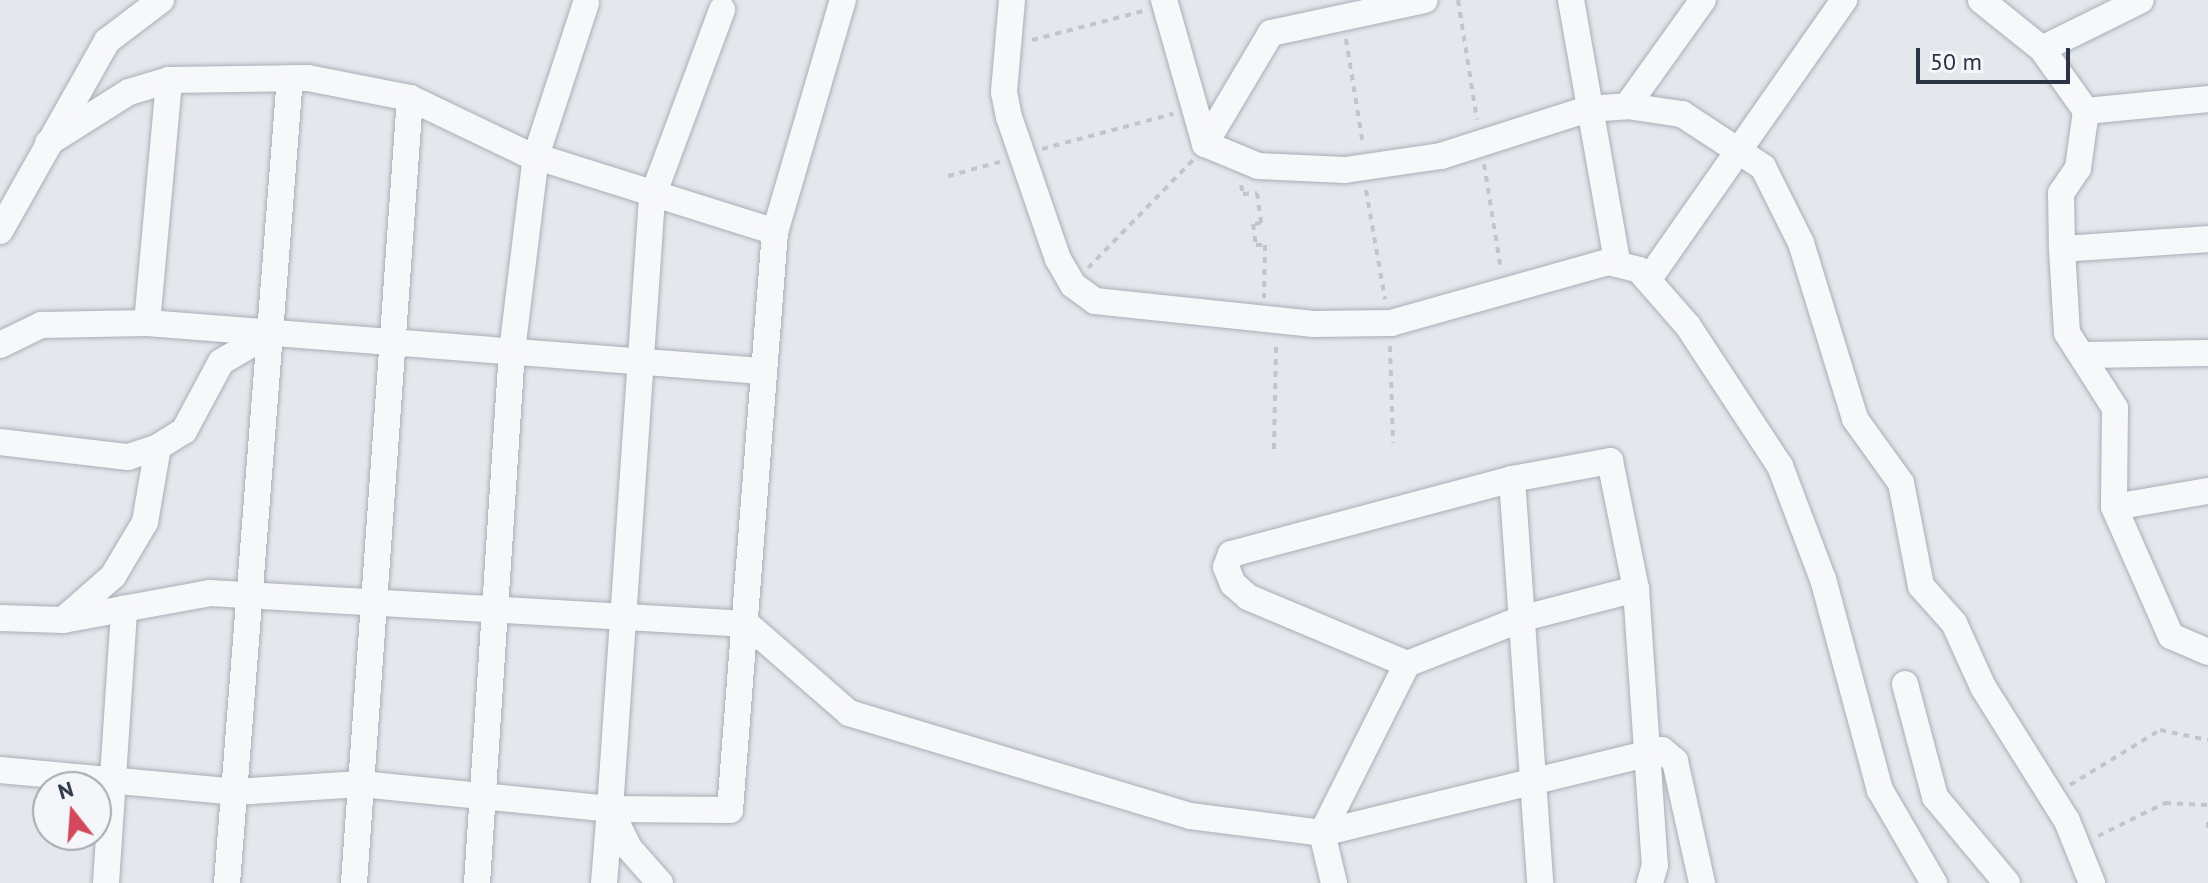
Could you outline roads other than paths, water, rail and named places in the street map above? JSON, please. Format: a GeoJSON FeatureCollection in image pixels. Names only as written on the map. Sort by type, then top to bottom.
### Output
{"type":"FeatureCollection","features":[{"type":"Feature","properties":{"kind":"street"},"geometry":{"type":"LineString","coordinates":[[0,231],[107,41],[161,0]]}},
{"type":"Feature","properties":{"kind":"street"},"geometry":{"type":"LineString","coordinates":[[0,770],[235,792],[361,784],[481,791],[610,809],[730,810],[747,624],[761,371],[775,232],[843,0]]}},
{"type":"Feature","properties":{"kind":"street"},"geometry":{"type":"LineString","coordinates":[[1012,0],[1009,117],[1058,259],[1073,285],[1095,301],[1314,324],[1391,323],[1617,262],[1648,280],[1780,466],[1823,579],[1880,790],[1934,883]]}},
{"type":"Feature","properties":{"kind":"street"},"geometry":{"type":"LineString","coordinates":[[1200,151],[1271,33],[1330,16],[1425,0]]}},
{"type":"Feature","properties":{"kind":"street"},"geometry":{"type":"LineString","coordinates":[[1571,0],[1617,262]]}},
{"type":"Feature","properties":{"kind":"street"},"geometry":{"type":"LineString","coordinates":[[1627,106],[1703,0]]}},
{"type":"Feature","properties":{"kind":"street"},"geometry":{"type":"LineString","coordinates":[[1648,280],[1737,147],[1844,0]]}},
{"type":"Feature","properties":{"kind":"street"},"geometry":{"type":"LineString","coordinates":[[1981,0],[2042,49],[2086,111],[2078,168],[2061,193],[2067,333],[2115,408],[2114,507],[2171,636],[2208,652]]}},
{"type":"Feature","properties":{"kind":"street"},"geometry":{"type":"LineString","coordinates":[[2042,49],[2141,0]]}},
{"type":"Feature","properties":{"kind":"street"},"geometry":{"type":"LineString","coordinates":[[477,883],[512,351],[536,156],[586,3]]}},
{"type":"Feature","properties":{"kind":"street"},"geometry":{"type":"LineString","coordinates":[[1158,4],[1200,151]]}},
{"type":"Feature","properties":{"kind":"street"},"geometry":{"type":"LineString","coordinates":[[604,883],[652,198],[722,10]]}},
{"type":"Feature","properties":{"kind":"street"},"geometry":{"type":"LineString","coordinates":[[48,143],[129,92],[169,80],[290,78],[410,98],[536,156],[652,198],[775,232]]}},
{"type":"Feature","properties":{"kind":"street"},"geometry":{"type":"LineString","coordinates":[[227,883],[290,78]]}},
{"type":"Feature","properties":{"kind":"street"},"geometry":{"type":"LineString","coordinates":[[147,323],[169,80]]}},
{"type":"Feature","properties":{"kind":"street"},"geometry":{"type":"LineString","coordinates":[[354,883],[410,98]]}},
{"type":"Feature","properties":{"kind":"street"},"geometry":{"type":"LineString","coordinates":[[2086,111],[2208,99]]}},
{"type":"Feature","properties":{"kind":"street"},"geometry":{"type":"LineString","coordinates":[[1200,151],[1258,166],[1345,170],[1481,147],[1588,109],[1627,106],[1682,114],[1737,147],[1763,167],[1801,243],[1855,419],[1901,483],[1921,586],[1954,623],[1983,687],[2067,821],[2092,883]]}},
{"type":"Feature","properties":{"kind":"street"},"geometry":{"type":"LineString","coordinates":[[2062,249],[2208,239]]}},
{"type":"Feature","properties":{"kind":"street"},"geometry":{"type":"LineString","coordinates":[[0,345],[41,325],[147,323],[761,371]]}},
{"type":"Feature","properties":{"kind":"street"},"geometry":{"type":"LineString","coordinates":[[0,442],[128,457],[158,447],[184,431],[221,362],[272,332]]}},
{"type":"Feature","properties":{"kind":"street"},"geometry":{"type":"LineString","coordinates":[[2083,355],[2208,353]]}},
{"type":"Feature","properties":{"kind":"street"},"geometry":{"type":"LineString","coordinates":[[63,620],[113,576],[145,522],[158,447]]}},
{"type":"Feature","properties":{"kind":"street"},"geometry":{"type":"LineString","coordinates":[[1407,664],[1248,597],[1233,584],[1226,567],[1231,554],[1512,479],[1610,461],[1636,589],[1642,751],[1655,865],[1650,883]]}},
{"type":"Feature","properties":{"kind":"street"},"geometry":{"type":"LineString","coordinates":[[1512,479],[1540,883]]}},
{"type":"Feature","properties":{"kind":"street"},"geometry":{"type":"LineString","coordinates":[[2114,507],[2208,491]]}},
{"type":"Feature","properties":{"kind":"street"},"geometry":{"type":"LineString","coordinates":[[1334,883],[1322,833],[1407,664],[1524,618],[1636,589]]}},
{"type":"Feature","properties":{"kind":"street"},"geometry":{"type":"LineString","coordinates":[[0,618],[63,620],[210,593],[747,624],[849,713],[1190,816],[1322,833],[1642,751],[1662,750],[1675,761],[1702,883]]}},
{"type":"Feature","properties":{"kind":"street"},"geometry":{"type":"LineString","coordinates":[[106,883],[116,782],[124,609]]}},
{"type":"Feature","properties":{"kind":"street"},"geometry":{"type":"LineString","coordinates":[[1905,684],[1935,797],[2007,883]]}},
{"type":"Feature","properties":{"kind":"street"},"geometry":{"type":"LineString","coordinates":[[610,809],[629,848],[660,883]]}}]}
